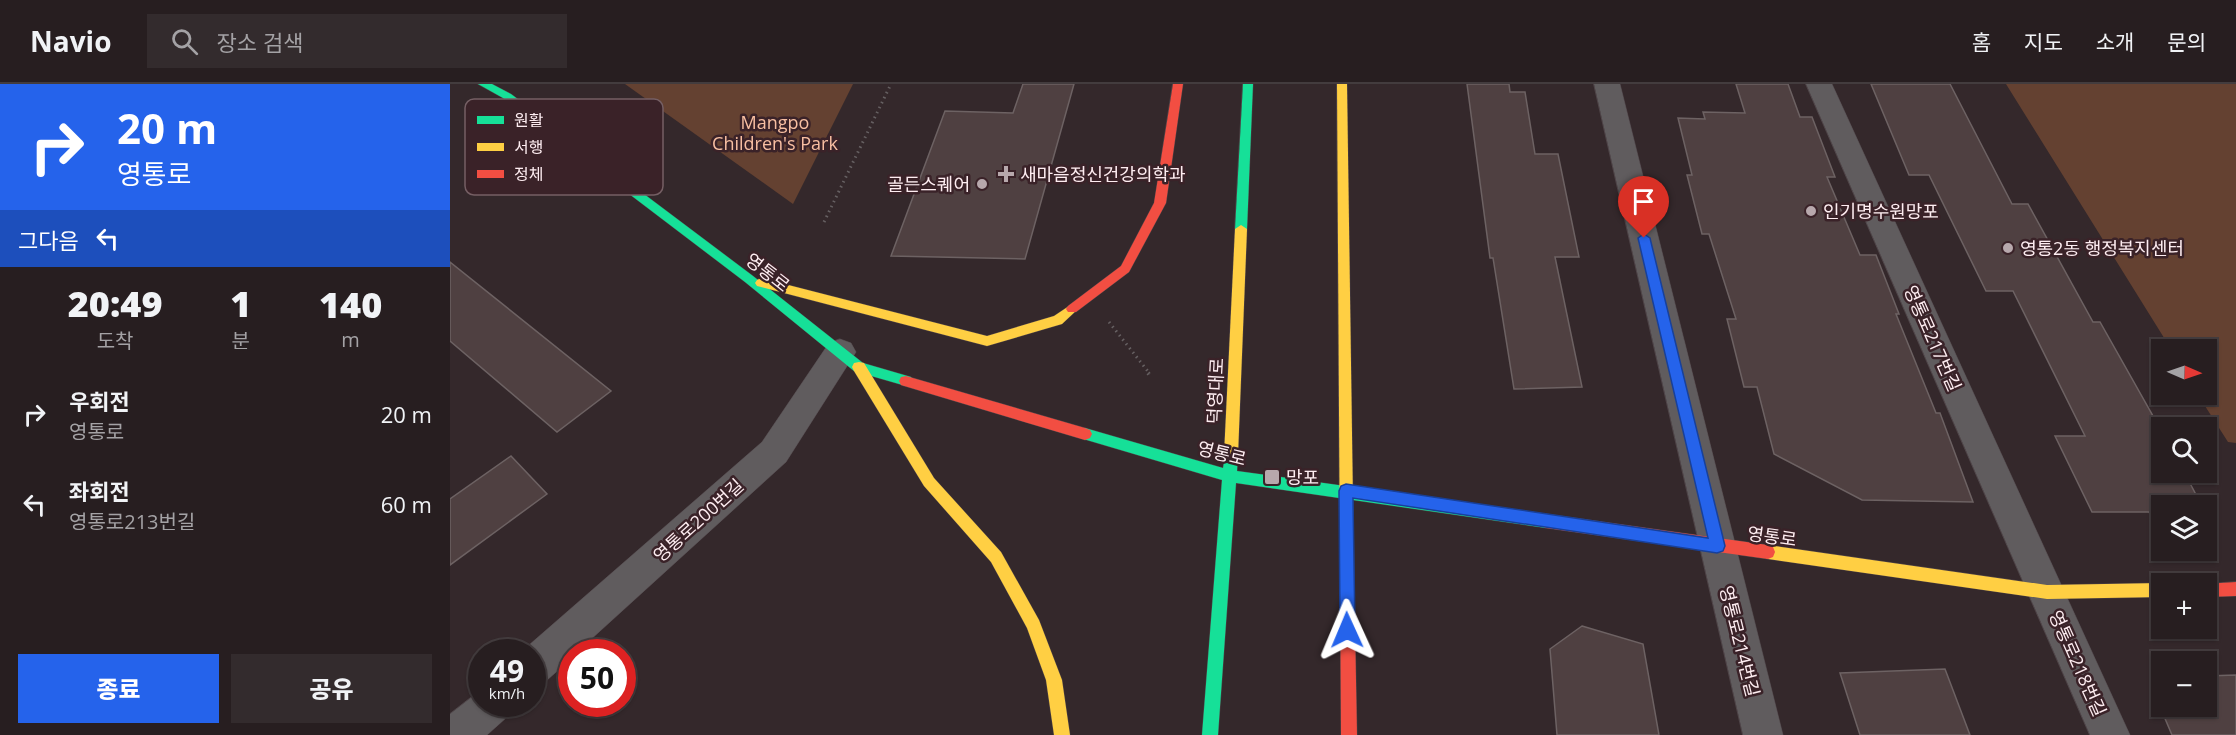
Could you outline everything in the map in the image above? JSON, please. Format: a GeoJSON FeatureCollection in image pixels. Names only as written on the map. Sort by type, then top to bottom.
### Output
{"type":"FeatureCollection","features":[{"type":"Feature","properties":{"kind":"street","name":"영통로"},"geometry":{"type":"LineString","coordinates":[[483,84],[511,99]]}},
{"type":"Feature","properties":{"kind":"street"},"geometry":{"type":"LineString","coordinates":[[749,279],[987,340],[1058,320],[1125,268],[1160,203],[1178,84]]}},
{"type":"Feature","properties":{"kind":"street","name":"덕영대로"},"geometry":{"type":"LineString","coordinates":[[1210,735],[1230,476],[1248,84]]}},
{"type":"Feature","properties":{"kind":"street"},"geometry":{"type":"LineString","coordinates":[[1342,84],[1349,735]]}},
{"type":"Feature","properties":{"kind":"street","name":"영통로214번길"},"geometry":{"type":"LineString","coordinates":[[1607,84],[1763,735]]}},
{"type":"Feature","properties":{"kind":"street","name":"영통로217번길"},"geometry":{"type":"LineString","coordinates":[[1819,84],[2047,592]]}},
{"type":"Feature","properties":{"kind":"street","name":"영통로"},"geometry":{"type":"LineString","coordinates":[[638,195],[749,279],[849,360],[1230,476],[2047,592],[2151,590]]}},
{"type":"Feature","properties":{"kind":"street"},"geometry":{"type":"LineString","coordinates":[[849,360],[929,482],[996,557],[1034,625],[1054,680],[1062,735]]}},
{"type":"Feature","properties":{"kind":"street","name":"영통로200번길"},"geometry":{"type":"LineString","coordinates":[[546,656],[774,452],[849,360]]}},
{"type":"Feature","properties":{"kind":"street"},"geometry":{"type":"LineString","coordinates":[[2217,590],[2236,589]]}},
{"type":"Feature","properties":{"kind":"street","name":"영통로218번길"},"geometry":{"type":"LineString","coordinates":[[2047,592],[2110,735]]}},
{"type":"Feature","properties":{"kind":"street"},"geometry":{"type":"LineString","coordinates":[[457,735],[477,717]]}},
{"type":"Feature","properties":{"kind":"path"},"geometry":{"type":"LineString","coordinates":[[824,222],[891,84]]}},
{"type":"Feature","properties":{"kind":"path"},"geometry":{"type":"LineString","coordinates":[[1105,316],[1151,376]]}},
{"type":"Feature","properties":{"kind":"green space","name":"Mangpo Children's Park"},"geometry":{"type":"Polygon","coordinates":[[[625,84],[853,84],[793,204],[663,111],[663,99],[646,99],[625,84]]]}},
{"type":"Feature","properties":{"kind":"green space"},"geometry":{"type":"Polygon","coordinates":[[[2006,84],[2236,84],[2236,443],[2228,442],[2217,425],[2217,417],[2212,417],[2204,405],[2217,405],[2217,339],[2165,339],[2006,84]]]}},
{"type":"Feature","properties":{"kind":"building","name":"골든스퀘어"},"geometry":{"type":"Polygon","coordinates":[[[1023,84],[1074,84],[1025,259],[891,256],[945,111],[1013,113],[1023,84]]]}},
{"type":"Feature","properties":{"kind":"building"},"geometry":{"type":"Polygon","coordinates":[[[1467,84],[1509,84],[1510,92],[1525,92],[1535,154],[1558,154],[1579,257],[1555,257],[1582,387],[1514,389],[1493,258],[1490,258],[1467,84]]]}},
{"type":"Feature","properties":{"kind":"building"},"geometry":{"type":"Polygon","coordinates":[[[1736,84],[1788,84],[1800,117],[1812,117],[1835,177],[1827,177],[1860,255],[1876,255],[1899,314],[1896,314],[1936,413],[1940,413],[1973,502],[1862,500],[1774,454],[1757,387],[1744,387],[1727,319],[1736,319],[1709,234],[1702,234],[1687,175],[1692,175],[1678,118],[1705,119],[1703,112],[1745,113],[1736,84]]]}},
{"type":"Feature","properties":{"kind":"building"},"geometry":{"type":"Polygon","coordinates":[[[1871,84],[1950,84],[2012,204],[2028,204],[2093,322],[2100,322],[2154,417],[2151,417],[2151,483],[2190,483],[2196,495],[2151,495],[2151,515],[2149,512],[2092,512],[2055,436],[2085,436],[2013,291],[1986,291],[1929,175],[1909,175],[1871,84]]]}},
{"type":"Feature","properties":{"kind":"building"},"geometry":{"type":"Polygon","coordinates":[[[450,262],[611,391],[557,432],[450,341],[450,262]]]}},
{"type":"Feature","properties":{"kind":"building"},"geometry":{"type":"Polygon","coordinates":[[[511,456],[547,494],[450,565],[450,499],[511,456]]]}},
{"type":"Feature","properties":{"kind":"building"},"geometry":{"type":"Polygon","coordinates":[[[1582,626],[1643,644],[1659,735],[1557,735],[1550,649],[1582,626]]]}},
{"type":"Feature","properties":{"kind":"building"},"geometry":{"type":"Polygon","coordinates":[[[1945,669],[1970,735],[1860,735],[1840,673],[1945,669]]]}},
{"type":"Feature","properties":{"kind":"building"},"geometry":{"type":"Polygon","coordinates":[[[2236,675],[2236,735],[2172,735],[2164,717],[2217,717],[2217,676],[2236,675]]]}},
{"type":"Feature","properties":{"kind":"traffic: fast"},"geometry":{"type":"LineString","coordinates":[[483,84],[511,99]]}},
{"type":"Feature","properties":{"kind":"traffic: fast"},"geometry":{"type":"LineString","coordinates":[[1241,229],[1248,84]]}},
{"type":"Feature","properties":{"kind":"traffic: fast"},"geometry":{"type":"LineString","coordinates":[[638,195],[749,279],[859,367],[906,381]]}},
{"type":"Feature","properties":{"kind":"traffic: fast"},"geometry":{"type":"LineString","coordinates":[[1085,434],[1230,476],[1546,521]]}},
{"type":"Feature","properties":{"kind":"traffic: fast"},"geometry":{"type":"LineString","coordinates":[[1210,735],[1231,455]]}},
{"type":"Feature","properties":{"kind":"traffic: slow"},"geometry":{"type":"LineString","coordinates":[[1342,84],[1347,573]]}},
{"type":"Feature","properties":{"kind":"traffic: slow"},"geometry":{"type":"LineString","coordinates":[[1231,455],[1241,229]]}},
{"type":"Feature","properties":{"kind":"traffic: slow"},"geometry":{"type":"LineString","coordinates":[[761,283],[987,341],[1058,320],[1072,309]]}},
{"type":"Feature","properties":{"kind":"traffic: slow"},"geometry":{"type":"LineString","coordinates":[[859,367],[929,482],[996,557],[1034,625],[1054,680],[1062,735]]}},
{"type":"Feature","properties":{"kind":"traffic: slow"},"geometry":{"type":"LineString","coordinates":[[1768,552],[2047,592],[2151,590]]}},
{"type":"Feature","properties":{"kind":"traffic: jam"},"geometry":{"type":"LineString","coordinates":[[1072,309],[1125,269],[1160,203],[1178,84]]}},
{"type":"Feature","properties":{"kind":"traffic: jam"},"geometry":{"type":"LineString","coordinates":[[906,381],[1085,434]]}},
{"type":"Feature","properties":{"kind":"traffic: jam"},"geometry":{"type":"LineString","coordinates":[[1546,521],[1768,552]]}},
{"type":"Feature","properties":{"kind":"traffic: jam"},"geometry":{"type":"LineString","coordinates":[[1347,573],[1349,735]]}},
{"type":"Feature","properties":{"kind":"traffic: jam"},"geometry":{"type":"LineString","coordinates":[[2217,590],[2236,589]]}},
{"type":"Feature","properties":{"kind":"place","name":"새마음정신건강의학과"},"geometry":{"type":"Point","coordinates":[1006,174]}},
{"type":"Feature","properties":{"kind":"place","name":"골든스퀘어"},"geometry":{"type":"Point","coordinates":[982,184]}},
{"type":"Feature","properties":{"kind":"place","name":"인기명수원망포"},"geometry":{"type":"Point","coordinates":[1811,211]}},
{"type":"Feature","properties":{"kind":"place","name":"영통2동 행정복지센터"},"geometry":{"type":"Point","coordinates":[2008,248]}},
{"type":"Feature","properties":{"kind":"place","name":"망포"},"geometry":{"type":"Point","coordinates":[1272,477]}},
{"type":"Feature","properties":{"kind":"route"},"geometry":{"type":"LineString","coordinates":[[1347,630],[1346,491],[1717,546],[1644,238]]}}]}
